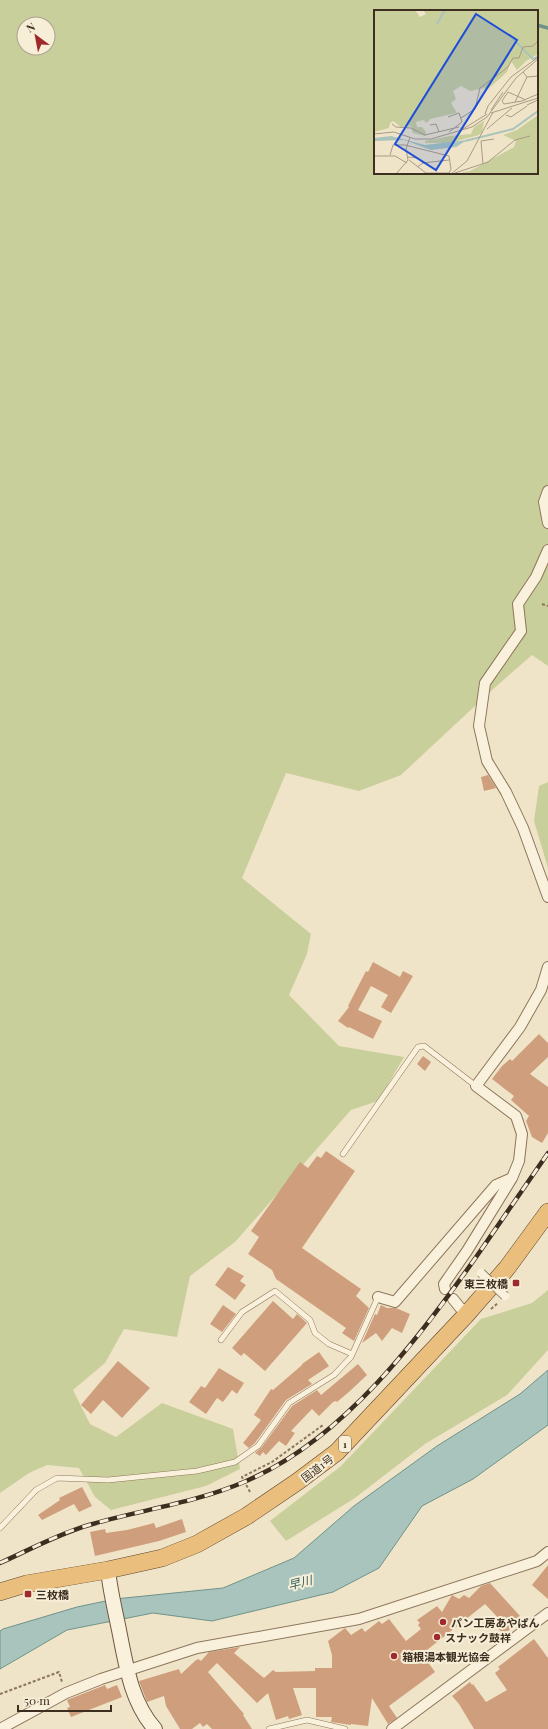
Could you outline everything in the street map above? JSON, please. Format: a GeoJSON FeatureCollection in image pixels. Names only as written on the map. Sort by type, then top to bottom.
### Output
{"type":"FeatureCollection","features":[{"type":"Feature","properties":{"kind":"highway","name":"国道1号"},"geometry":{"type":"LineString","coordinates":[[0,1592],[33,1583],[108,1576],[162,1558],[197,1544],[247,1516],[298,1482],[337,1452],[466,1314],[507,1268],[548,1212]]}},
{"type":"Feature","properties":{"kind":"main road"},"geometry":{"type":"LineString","coordinates":[[108,1576],[127,1669],[137,1702],[148,1721],[155,1729]]}},
{"type":"Feature","properties":{"kind":"street"},"geometry":{"type":"LineString","coordinates":[[548,491],[544,502],[548,523]]}},
{"type":"Feature","properties":{"kind":"street"},"geometry":{"type":"LineString","coordinates":[[548,550],[536,577],[518,604],[521,631],[485,683],[479,726],[487,761],[506,792],[523,828],[548,897]]}},
{"type":"Feature","properties":{"kind":"street"},"geometry":{"type":"LineString","coordinates":[[445,1289],[444,1284],[467,1251],[512,1178],[519,1160],[522,1134],[516,1116],[476,1086],[520,1027],[541,990],[548,967]]}},
{"type":"Feature","properties":{"kind":"street"},"geometry":{"type":"LineString","coordinates":[[378,1297],[395,1302],[496,1184],[512,1178]]}},
{"type":"Feature","properties":{"kind":"street"},"geometry":{"type":"LineString","coordinates":[[481,1273],[505,1296]]}},
{"type":"Feature","properties":{"kind":"street"},"geometry":{"type":"LineString","coordinates":[[453,1299],[466,1314]]}},
{"type":"Feature","properties":{"kind":"street"},"geometry":{"type":"LineString","coordinates":[[0,1729],[66,1693],[127,1669],[196,1648],[359,1619],[537,1561],[548,1552]]}},
{"type":"Feature","properties":{"kind":"street"},"geometry":{"type":"LineString","coordinates":[[392,1729],[548,1613]]}},
{"type":"Feature","properties":{"kind":"lane"},"geometry":{"type":"LineString","coordinates":[[343,1154],[418,1047],[424,1046],[476,1086]]}},
{"type":"Feature","properties":{"kind":"lane"},"geometry":{"type":"LineString","coordinates":[[221,1340],[242,1312],[275,1291],[310,1320],[315,1334],[330,1344],[352,1354]]}},
{"type":"Feature","properties":{"kind":"lane"},"geometry":{"type":"LineString","coordinates":[[0,1528],[36,1490],[57,1478],[108,1480],[197,1471],[235,1462],[258,1446],[289,1403],[334,1375],[352,1354],[378,1297]]}},
{"type":"Feature","properties":{"kind":"lane"},"geometry":{"type":"LineString","coordinates":[[269,1729],[307,1720],[345,1729]]}},
{"type":"Feature","properties":{"kind":"path"},"geometry":{"type":"LineString","coordinates":[[542,604],[548,606]]}},
{"type":"Feature","properties":{"kind":"path"},"geometry":{"type":"LineString","coordinates":[[250,1492],[242,1477],[272,1462],[323,1425]]}},
{"type":"Feature","properties":{"kind":"path"},"geometry":{"type":"LineString","coordinates":[[0,1694],[59,1672]]}},
{"type":"Feature","properties":{"kind":"green space"},"geometry":{"type":"Polygon","coordinates":[[[0,0],[548,0],[548,666],[532,655],[401,775],[359,791],[286,773],[242,878],[311,934],[307,954],[289,995],[339,1046],[404,1057],[378,1101],[351,1110],[235,1242],[190,1276],[177,1337],[124,1329],[105,1363],[73,1390],[90,1424],[116,1437],[162,1403],[233,1429],[240,1469],[206,1486],[111,1510],[95,1497],[79,1468],[47,1465],[29,1473],[0,1493],[0,0]]]}},
{"type":"Feature","properties":{"kind":"green space"},"geometry":{"type":"Polygon","coordinates":[[[548,782],[548,868],[534,821],[539,786],[548,782]]]}},
{"type":"Feature","properties":{"kind":"green space"},"geometry":{"type":"Polygon","coordinates":[[[548,1290],[548,1350],[507,1395],[425,1444],[355,1498],[286,1541],[270,1521],[341,1466],[481,1319],[532,1303],[548,1290]]]}},
{"type":"Feature","properties":{"kind":"water","name":"早川"},"geometry":{"type":"Polygon","coordinates":[[[548,1370],[548,1425],[473,1479],[422,1506],[379,1568],[333,1592],[212,1621],[153,1613],[67,1630],[0,1669],[0,1631],[3,1629],[77,1607],[115,1599],[223,1588],[294,1558],[354,1506],[437,1446],[520,1394],[548,1370]]]}},
{"type":"Feature","properties":{"kind":"building"},"geometry":{"type":"Polygon","coordinates":[[[488,775],[496,788],[484,791],[481,777],[488,775]]]}},
{"type":"Feature","properties":{"kind":"building"},"geometry":{"type":"Polygon","coordinates":[[[373,962],[400,977],[403,971],[413,976],[391,1013],[381,1007],[388,995],[371,986],[358,1010],[382,1021],[373,1039],[349,1027],[348,1028],[338,1021],[349,1007],[348,1006],[366,971],[368,972],[373,962]]]}},
{"type":"Feature","properties":{"kind":"building"},"geometry":{"type":"Polygon","coordinates":[[[539,1034],[548,1043],[548,1057],[530,1074],[548,1087],[548,1133],[542,1143],[532,1137],[526,1121],[529,1116],[511,1100],[514,1096],[492,1079],[502,1066],[510,1059],[512,1061],[539,1034]]]}},
{"type":"Feature","properties":{"kind":"building"},"geometry":{"type":"Polygon","coordinates":[[[423,1056],[431,1062],[425,1071],[417,1064],[423,1056]]]}},
{"type":"Feature","properties":{"kind":"building"},"geometry":{"type":"Polygon","coordinates":[[[326,1151],[355,1171],[302,1248],[361,1289],[356,1296],[369,1308],[354,1341],[342,1333],[346,1328],[276,1279],[272,1270],[248,1254],[259,1237],[251,1231],[300,1162],[308,1168],[317,1156],[321,1158],[326,1151]]]}},
{"type":"Feature","properties":{"kind":"building"},"geometry":{"type":"Polygon","coordinates":[[[228,1267],[244,1276],[240,1281],[246,1285],[235,1300],[215,1285],[228,1267]]]}},
{"type":"Feature","properties":{"kind":"building"},"geometry":{"type":"Polygon","coordinates":[[[273,1301],[293,1319],[297,1314],[307,1323],[265,1371],[244,1353],[241,1356],[232,1348],[273,1301]]]}},
{"type":"Feature","properties":{"kind":"building"},"geometry":{"type":"Polygon","coordinates":[[[223,1305],[236,1314],[222,1332],[210,1324],[223,1305]]]}},
{"type":"Feature","properties":{"kind":"building"},"geometry":{"type":"Polygon","coordinates":[[[381,1305],[387,1308],[396,1308],[410,1314],[402,1333],[392,1328],[382,1341],[376,1333],[362,1343],[375,1314],[377,1315],[381,1305]]]}},
{"type":"Feature","properties":{"kind":"building"},"geometry":{"type":"Polygon","coordinates":[[[319,1352],[329,1366],[308,1380],[312,1384],[286,1400],[255,1443],[249,1448],[243,1443],[261,1420],[254,1415],[271,1389],[273,1390],[302,1364],[319,1352]]]}},
{"type":"Feature","properties":{"kind":"building"},"geometry":{"type":"Polygon","coordinates":[[[118,1361],[150,1388],[122,1418],[103,1400],[91,1414],[81,1405],[118,1361]]]}},
{"type":"Feature","properties":{"kind":"building"},"geometry":{"type":"Polygon","coordinates":[[[358,1364],[367,1375],[350,1391],[337,1402],[333,1402],[319,1416],[312,1409],[291,1431],[295,1433],[286,1446],[279,1441],[266,1455],[263,1452],[260,1456],[255,1453],[261,1448],[292,1406],[317,1390],[321,1395],[358,1364]]]}},
{"type":"Feature","properties":{"kind":"building"},"geometry":{"type":"Polygon","coordinates":[[[219,1368],[244,1383],[237,1394],[232,1390],[223,1402],[217,1398],[206,1414],[189,1402],[201,1386],[205,1388],[219,1368]]]}},
{"type":"Feature","properties":{"kind":"building"},"geometry":{"type":"Polygon","coordinates":[[[82,1487],[92,1506],[79,1512],[74,1504],[42,1520],[38,1515],[60,1500],[59,1498],[82,1487]]]}},
{"type":"Feature","properties":{"kind":"building"},"geometry":{"type":"Polygon","coordinates":[[[182,1519],[186,1532],[159,1541],[95,1556],[90,1532],[105,1529],[106,1533],[127,1530],[154,1523],[156,1528],[182,1519]]]}},
{"type":"Feature","properties":{"kind":"building"},"geometry":{"type":"Polygon","coordinates":[[[548,1565],[548,1599],[532,1585],[548,1565]]]}},
{"type":"Feature","properties":{"kind":"building"},"geometry":{"type":"Polygon","coordinates":[[[490,1583],[520,1616],[510,1625],[512,1627],[505,1635],[497,1628],[502,1622],[485,1604],[422,1654],[435,1672],[389,1706],[397,1718],[388,1724],[372,1698],[368,1726],[331,1722],[332,1717],[316,1717],[316,1688],[293,1688],[302,1715],[289,1719],[288,1716],[276,1720],[268,1693],[257,1703],[217,1663],[208,1672],[244,1714],[243,1715],[252,1729],[212,1729],[207,1724],[203,1727],[200,1723],[192,1729],[180,1729],[166,1706],[164,1696],[147,1702],[139,1681],[179,1669],[181,1674],[198,1659],[201,1661],[209,1652],[240,1647],[234,1653],[264,1678],[273,1670],[276,1672],[315,1671],[315,1668],[332,1668],[332,1655],[328,1641],[345,1628],[351,1635],[362,1628],[365,1632],[379,1621],[382,1624],[389,1619],[406,1641],[421,1629],[418,1625],[420,1623],[417,1620],[437,1606],[442,1612],[452,1595],[459,1599],[464,1595],[469,1598],[481,1586],[490,1583]]]}},
{"type":"Feature","properties":{"kind":"building"},"geometry":{"type":"Polygon","coordinates":[[[534,1639],[548,1658],[548,1729],[474,1729],[459,1704],[452,1696],[470,1682],[486,1702],[507,1690],[495,1673],[500,1669],[498,1667],[534,1639]]]}},
{"type":"Feature","properties":{"kind":"building"},"geometry":{"type":"Polygon","coordinates":[[[105,1685],[107,1689],[117,1685],[122,1697],[71,1717],[67,1708],[70,1707],[67,1700],[105,1685]]]}},
{"type":"Feature","properties":{"kind":"waterway"},"geometry":{"type":"LineString","coordinates":[[538,25],[548,28]]}},
{"type":"Feature","properties":{"kind":"railway"},"geometry":{"type":"LineString","coordinates":[[0,1563],[55,1538],[89,1525],[167,1506],[244,1482],[280,1464],[315,1440],[347,1413],[378,1382],[433,1317],[548,1153]]}},
{"type":"Feature","properties":{"kind":"place","name":"東三枚橋"},"geometry":{"type":"Point","coordinates":[516,1283]}},
{"type":"Feature","properties":{"kind":"place","name":"三枚橋"},"geometry":{"type":"Point","coordinates":[28,1594]}},
{"type":"Feature","properties":{"kind":"place","name":"パン工房あやぱん"},"geometry":{"type":"Point","coordinates":[443,1622]}},
{"type":"Feature","properties":{"kind":"place","name":"スナック鼓祥"},"geometry":{"type":"Point","coordinates":[437,1637]}},
{"type":"Feature","properties":{"kind":"place","name":"箱根湯本観光協会"},"geometry":{"type":"Point","coordinates":[394,1656]}}]}
